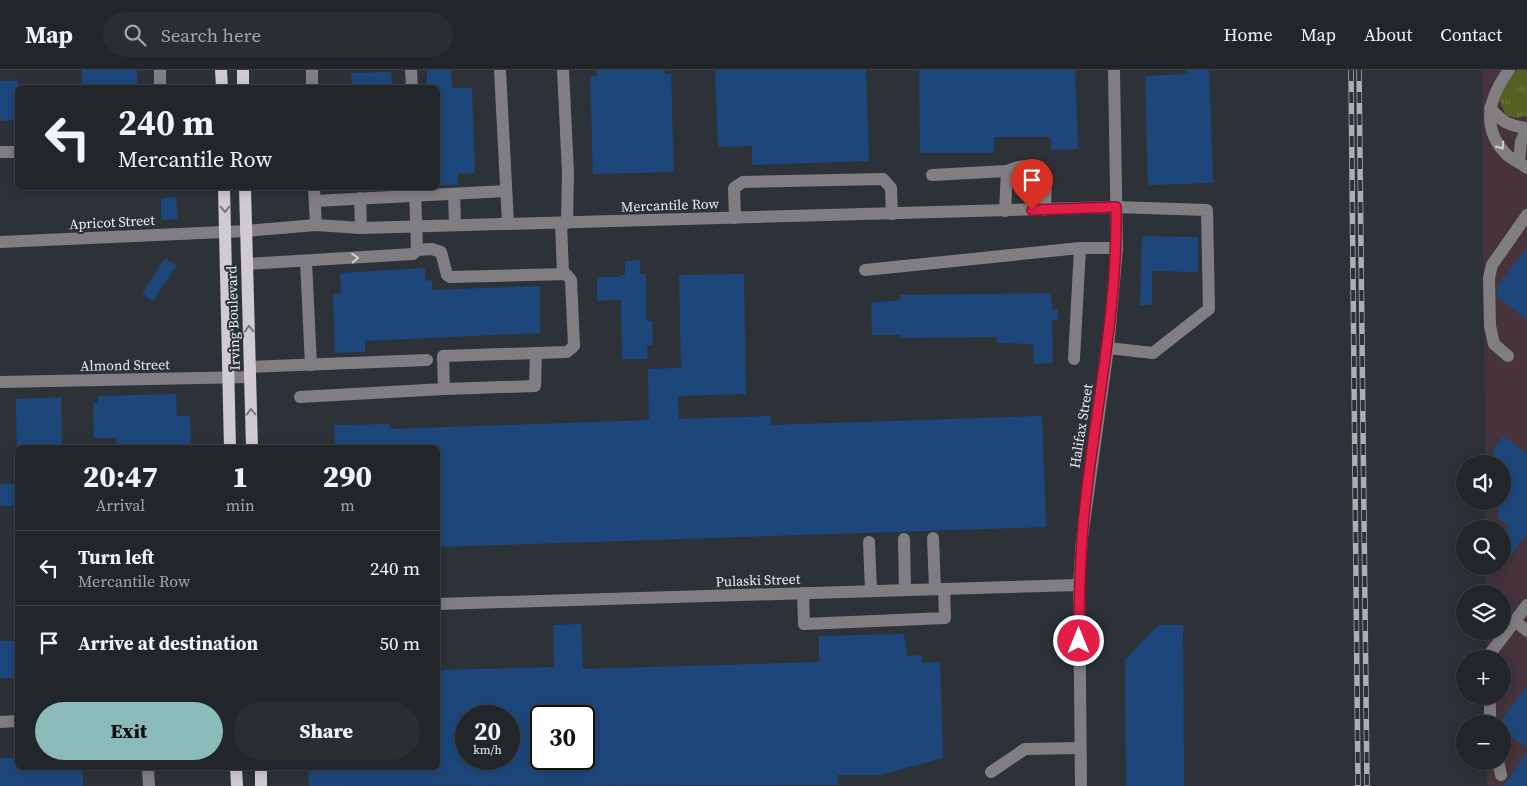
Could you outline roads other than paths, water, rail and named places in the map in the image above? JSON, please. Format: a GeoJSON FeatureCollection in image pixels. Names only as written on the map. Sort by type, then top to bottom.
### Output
{"type":"FeatureCollection","features":[{"type":"Feature","properties":{"kind":"main road"},"geometry":{"type":"LineString","coordinates":[[221,70],[222,85]]}},
{"type":"Feature","properties":{"kind":"main road"},"geometry":{"type":"LineString","coordinates":[[243,85],[244,70]]}},
{"type":"Feature","properties":{"kind":"main road","name":"Irving Boulevard"},"geometry":{"type":"LineString","coordinates":[[224,190],[230,445]]}},
{"type":"Feature","properties":{"kind":"main road","name":"Irving Boulevard"},"geometry":{"type":"LineString","coordinates":[[245,190],[252,445]]}},
{"type":"Feature","properties":{"kind":"main road"},"geometry":{"type":"LineString","coordinates":[[236,770],[237,786]]}},
{"type":"Feature","properties":{"kind":"main road"},"geometry":{"type":"LineString","coordinates":[[261,770],[261,786]]}},
{"type":"Feature","properties":{"kind":"street"},"geometry":{"type":"LineString","coordinates":[[160,70],[160,85]]}},
{"type":"Feature","properties":{"kind":"street"},"geometry":{"type":"LineString","coordinates":[[312,70],[312,85]]}},
{"type":"Feature","properties":{"kind":"street"},"geometry":{"type":"LineString","coordinates":[[411,70],[412,85]]}},
{"type":"Feature","properties":{"kind":"street"},"geometry":{"type":"LineString","coordinates":[[500,70],[508,224]]}},
{"type":"Feature","properties":{"kind":"street"},"geometry":{"type":"LineString","coordinates":[[563,70],[568,174],[564,223],[563,274]]}},
{"type":"Feature","properties":{"kind":"street","name":"Halifax Street"},"geometry":{"type":"LineString","coordinates":[[1081,786],[1079,585],[1086,496],[1108,348],[1117,248],[1114,70]]}},
{"type":"Feature","properties":{"kind":"street"},"geometry":{"type":"LineString","coordinates":[[1509,70],[1498,85],[1490,108],[1491,126],[1497,143],[1509,157],[1523,165]]}},
{"type":"Feature","properties":{"kind":"street"},"geometry":{"type":"LineString","coordinates":[[1490,108],[1501,120],[1511,126],[1527,128],[1521,142],[1523,165]]}},
{"type":"Feature","properties":{"kind":"street"},"geometry":{"type":"LineString","coordinates":[[0,152],[15,152]]}},
{"type":"Feature","properties":{"kind":"street"},"geometry":{"type":"LineString","coordinates":[[932,175],[1007,171],[1016,166],[1040,167],[1046,177],[1046,210]]}},
{"type":"Feature","properties":{"kind":"street"},"geometry":{"type":"LineString","coordinates":[[1005,211],[1007,171]]}},
{"type":"Feature","properties":{"kind":"street"},"geometry":{"type":"LineString","coordinates":[[735,218],[734,188],[743,182],[883,179],[891,188],[892,214]]}},
{"type":"Feature","properties":{"kind":"street"},"geometry":{"type":"LineString","coordinates":[[314,190],[316,225]]}},
{"type":"Feature","properties":{"kind":"street"},"geometry":{"type":"LineString","coordinates":[[315,201],[416,192],[454,194],[506,191]]}},
{"type":"Feature","properties":{"kind":"street"},"geometry":{"type":"LineString","coordinates":[[416,192],[417,250]]}},
{"type":"Feature","properties":{"kind":"street"},"geometry":{"type":"LineString","coordinates":[[454,194],[455,225]]}},
{"type":"Feature","properties":{"kind":"street"},"geometry":{"type":"LineString","coordinates":[[360,198],[361,228]]}},
{"type":"Feature","properties":{"kind":"street","name":"Mercantile Row"},"geometry":{"type":"LineString","coordinates":[[225,232],[316,225],[361,228],[1116,207],[1207,210],[1209,310],[1153,353],[1108,348]]}},
{"type":"Feature","properties":{"kind":"street"},"geometry":{"type":"LineString","coordinates":[[1508,356],[1494,344],[1490,326],[1489,278],[1492,265],[1527,215]]}},
{"type":"Feature","properties":{"kind":"street","name":"Apricot Street"},"geometry":{"type":"LineString","coordinates":[[0,242],[225,232]]}},
{"type":"Feature","properties":{"kind":"street"},"geometry":{"type":"LineString","coordinates":[[1074,359],[1080,248]]}},
{"type":"Feature","properties":{"kind":"street"},"geometry":{"type":"LineString","coordinates":[[864,270],[1080,248],[1117,248]]}},
{"type":"Feature","properties":{"kind":"street"},"geometry":{"type":"LineString","coordinates":[[247,264],[413,254],[417,250],[432,249],[441,252],[447,275],[450,277],[563,274],[571,280],[574,346],[567,352],[443,356],[444,389]]}},
{"type":"Feature","properties":{"kind":"street"},"geometry":{"type":"LineString","coordinates":[[306,261],[311,365]]}},
{"type":"Feature","properties":{"kind":"street"},"geometry":{"type":"LineString","coordinates":[[300,397],[535,386],[536,353]]}},
{"type":"Feature","properties":{"kind":"street","name":"Almond Street"},"geometry":{"type":"LineString","coordinates":[[0,382],[229,378],[250,372],[311,365],[427,360]]}},
{"type":"Feature","properties":{"kind":"street"},"geometry":{"type":"LineString","coordinates":[[802,593],[804,624],[945,618],[934,538]]}},
{"type":"Feature","properties":{"kind":"street"},"geometry":{"type":"LineString","coordinates":[[904,539],[905,590]]}},
{"type":"Feature","properties":{"kind":"street"},"geometry":{"type":"LineString","coordinates":[[869,542],[871,591]]}},
{"type":"Feature","properties":{"kind":"street","name":"Pulaski Street"},"geometry":{"type":"LineString","coordinates":[[440,604],[1079,585]]}},
{"type":"Feature","properties":{"kind":"street"},"geometry":{"type":"LineString","coordinates":[[1494,650],[1527,605]]}},
{"type":"Feature","properties":{"kind":"street"},"geometry":{"type":"LineString","coordinates":[[1515,621],[1527,631]]}},
{"type":"Feature","properties":{"kind":"street"},"geometry":{"type":"LineString","coordinates":[[0,722],[15,722]]}},
{"type":"Feature","properties":{"kind":"street"},"geometry":{"type":"LineString","coordinates":[[991,772],[1025,749],[1080,748]]}},
{"type":"Feature","properties":{"kind":"street"},"geometry":{"type":"LineString","coordinates":[[148,770],[149,786]]}},
{"type":"Feature","properties":{"kind":"street"},"geometry":{"type":"LineString","coordinates":[[1500,770],[1501,775]]}},
{"type":"Feature","properties":{"kind":"railway"},"geometry":{"type":"LineString","coordinates":[[1351,70],[1358,786]]}},
{"type":"Feature","properties":{"kind":"railway"},"geometry":{"type":"LineString","coordinates":[[1359,70],[1367,786]]}}]}
